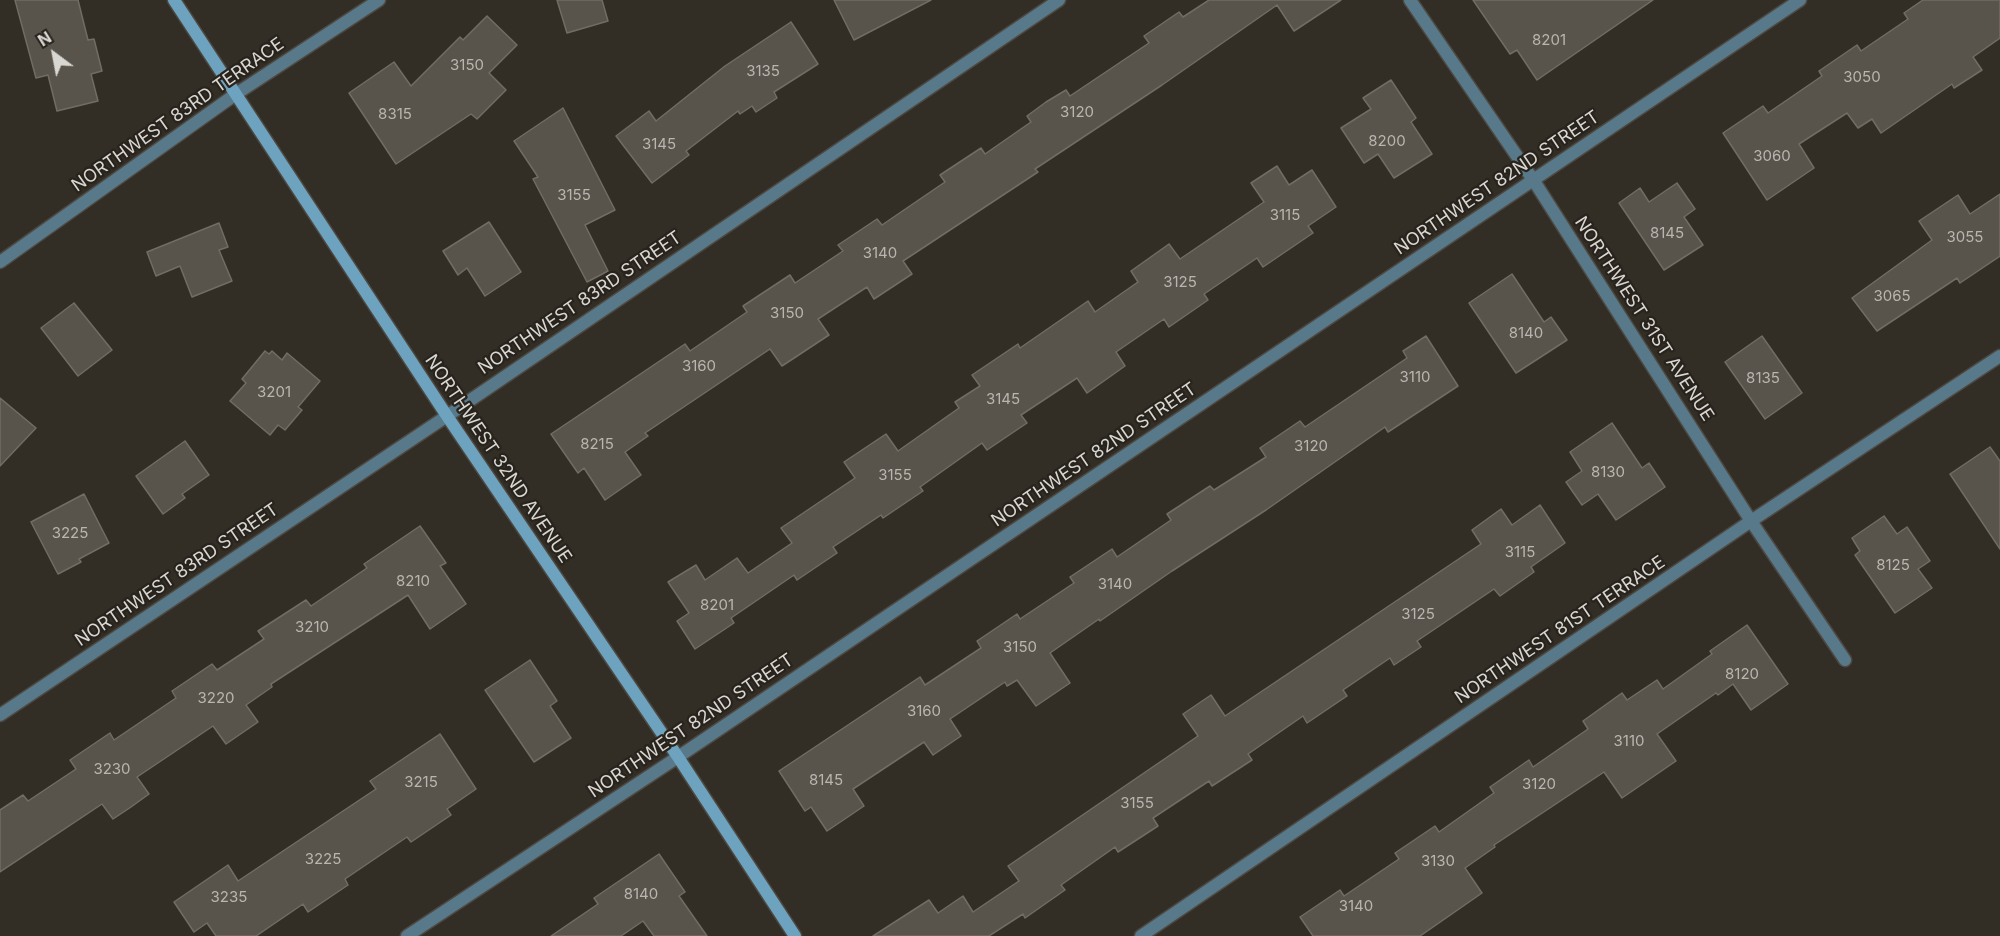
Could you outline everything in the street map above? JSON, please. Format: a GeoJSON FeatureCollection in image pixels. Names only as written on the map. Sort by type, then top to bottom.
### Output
{"type":"FeatureCollection","features":[{"type":"Feature","properties":{"kind":"main road","name":"NORTHWEST 32ND AVENUE"},"geometry":{"type":"LineString","coordinates":[[174,0],[447,416],[678,757],[795,936]]}},
{"type":"Feature","properties":{"kind":"street","name":"NORTHWEST 83RD TERRACE"},"geometry":{"type":"LineString","coordinates":[[0,262],[236,94],[379,0]]}},
{"type":"Feature","properties":{"kind":"street","name":"NORTHWEST 83RD STREET"},"geometry":{"type":"LineString","coordinates":[[0,715],[447,416],[1059,0]]}},
{"type":"Feature","properties":{"kind":"street","name":"NORTHWEST 31ST AVENUE"},"geometry":{"type":"LineString","coordinates":[[1410,0],[1534,181],[1751,521],[1845,660]]}},
{"type":"Feature","properties":{"kind":"street","name":"NORTHWEST 82ND STREET"},"geometry":{"type":"LineString","coordinates":[[406,936],[678,757],[1800,0]]}},
{"type":"Feature","properties":{"kind":"street","name":"NORTHWEST 81ST TERRACE"},"geometry":{"type":"LineString","coordinates":[[1142,936],[1751,521],[2000,356]]}},
{"type":"Feature","properties":{"kind":"building"},"geometry":{"type":"Polygon","coordinates":[[[15,0],[78,0],[88,40],[94,39],[102,71],[91,74],[98,101],[57,111],[48,75],[36,78],[15,0]]]}},
{"type":"Feature","properties":{"kind":"building"},"geometry":{"type":"Polygon","coordinates":[[[557,0],[602,0],[608,21],[567,33],[557,0]]]}},
{"type":"Feature","properties":{"kind":"building"},"geometry":{"type":"Polygon","coordinates":[[[834,0],[931,0],[854,40],[834,0]]]}},
{"type":"Feature","properties":{"kind":"building"},"geometry":{"type":"Polygon","coordinates":[[[1209,0],[1341,0],[1294,31],[1277,5],[1035,169],[1038,172],[903,261],[912,274],[874,299],[867,287],[818,319],[829,335],[782,366],[770,349],[645,433],[648,436],[625,452],[641,475],[605,500],[584,468],[578,473],[551,434],[685,344],[690,351],[747,312],[743,306],[790,275],[795,283],[843,251],[838,245],[877,219],[882,225],[945,182],[940,175],[981,148],[985,154],[1031,122],[1027,116],[1046,102],[1066,90],[1070,96],[1149,43],[1144,36],[1179,12],[1183,17],[1209,0]]]}},
{"type":"Feature","properties":{"kind":"building"},"geometry":{"type":"Polygon","coordinates":[[[1473,0],[1653,0],[1537,80],[1517,50],[1510,54],[1473,0]]]}},
{"type":"Feature","properties":{"kind":"building"},"geometry":{"type":"Polygon","coordinates":[[[1923,0],[2000,0],[2000,38],[1973,57],[1982,70],[1954,88],[1952,84],[1881,133],[1872,119],[1858,128],[1847,113],[1799,144],[1814,168],[1767,200],[1723,133],[1763,106],[1768,113],[1822,76],[1819,71],[1857,45],[1861,51],[1908,19],[1904,13],[1923,0]]]}},
{"type":"Feature","properties":{"kind":"building"},"geometry":{"type":"Polygon","coordinates":[[[487,16],[517,45],[489,73],[506,90],[477,119],[471,114],[396,164],[349,93],[394,62],[411,86],[460,37],[463,40],[487,16]]]}},
{"type":"Feature","properties":{"kind":"building"},"geometry":{"type":"Polygon","coordinates":[[[791,22],[818,64],[774,92],[777,98],[756,112],[752,106],[740,114],[738,111],[686,151],[689,155],[652,183],[616,136],[649,111],[656,121],[725,66],[791,22]]]}},
{"type":"Feature","properties":{"kind":"building"},"geometry":{"type":"Polygon","coordinates":[[[1391,80],[1416,118],[1411,122],[1432,154],[1394,178],[1378,154],[1364,163],[1341,128],[1371,109],[1363,98],[1391,80]]]}},
{"type":"Feature","properties":{"kind":"building"},"geometry":{"type":"Polygon","coordinates":[[[563,108],[615,210],[585,225],[608,271],[587,282],[533,179],[538,177],[514,141],[563,108]]]}},
{"type":"Feature","properties":{"kind":"building"},"geometry":{"type":"Polygon","coordinates":[[[1277,166],[1289,185],[1312,170],[1336,207],[1308,226],[1313,233],[1263,267],[1257,258],[1204,294],[1208,300],[1169,327],[1164,319],[1116,352],[1125,366],[1087,393],[1077,378],[1021,415],[1027,423],[987,450],[982,443],[920,487],[923,491],[883,518],[881,515],[833,547],[837,553],[797,580],[794,575],[731,618],[734,623],[695,649],[677,621],[689,613],[668,582],[696,565],[705,580],[737,558],[748,573],[792,543],[781,528],[855,478],[844,462],[886,434],[898,451],[959,408],[955,402],[980,386],[972,375],[1018,344],[1020,348],[1088,301],[1095,312],[1138,282],[1131,271],[1169,244],[1180,259],[1264,202],[1251,183],[1277,166]]]}},
{"type":"Feature","properties":{"kind":"building"},"geometry":{"type":"Polygon","coordinates":[[[1677,183],[1695,209],[1684,217],[1703,245],[1664,270],[1619,203],[1640,188],[1649,202],[1677,183]]]}},
{"type":"Feature","properties":{"kind":"building"},"geometry":{"type":"Polygon","coordinates":[[[2000,194],[2000,256],[1960,283],[1957,278],[1877,331],[1852,298],[1932,240],[1919,221],[1958,195],[1970,214],[2000,194]]]}},
{"type":"Feature","properties":{"kind":"building"},"geometry":{"type":"Polygon","coordinates":[[[489,222],[521,272],[485,296],[467,268],[458,275],[443,251],[489,222]]]}},
{"type":"Feature","properties":{"kind":"building"},"geometry":{"type":"Polygon","coordinates":[[[219,223],[228,247],[219,250],[232,281],[192,297],[180,266],[156,276],[147,252],[219,223]]]}},
{"type":"Feature","properties":{"kind":"building"},"geometry":{"type":"Polygon","coordinates":[[[1512,274],[1544,322],[1551,317],[1567,340],[1516,373],[1469,303],[1512,274]]]}},
{"type":"Feature","properties":{"kind":"building"},"geometry":{"type":"Polygon","coordinates":[[[74,303],[112,350],[78,376],[41,328],[74,303]]]}},
{"type":"Feature","properties":{"kind":"building"},"geometry":{"type":"Polygon","coordinates":[[[1426,336],[1458,386],[1388,432],[1385,427],[1266,510],[1050,653],[1070,683],[1036,706],[1017,680],[1007,686],[1005,682],[950,719],[961,736],[933,755],[924,742],[853,789],[864,806],[827,831],[811,807],[805,811],[779,771],[920,677],[925,685],[981,648],[977,641],[1017,614],[1020,619],[1074,583],[1070,577],[1112,549],[1117,557],[1171,520],[1167,514],[1210,486],[1214,490],[1266,457],[1260,448],[1300,421],[1305,427],[1407,358],[1403,351],[1426,336]]]}},
{"type":"Feature","properties":{"kind":"building"},"geometry":{"type":"Polygon","coordinates":[[[1762,336],[1802,393],[1765,419],[1725,362],[1762,336]]]}},
{"type":"Feature","properties":{"kind":"building"},"geometry":{"type":"Polygon","coordinates":[[[265,351],[269,354],[272,351],[282,360],[287,353],[320,381],[298,407],[302,410],[285,430],[278,425],[270,435],[230,401],[246,383],[242,379],[265,351]]]}},
{"type":"Feature","properties":{"kind":"building"},"geometry":{"type":"Polygon","coordinates":[[[0,398],[36,428],[0,466],[0,398]]]}},
{"type":"Feature","properties":{"kind":"building"},"geometry":{"type":"Polygon","coordinates":[[[1612,423],[1642,468],[1649,463],[1665,487],[1616,520],[1598,494],[1582,505],[1566,482],[1582,471],[1570,452],[1612,423]]]}},
{"type":"Feature","properties":{"kind":"building"},"geometry":{"type":"Polygon","coordinates":[[[185,441],[209,475],[182,494],[185,498],[163,514],[136,476],[185,441]]]}},
{"type":"Feature","properties":{"kind":"building"},"geometry":{"type":"Polygon","coordinates":[[[1990,447],[2000,461],[2000,549],[1950,474],[1990,447]]]}},
{"type":"Feature","properties":{"kind":"building"},"geometry":{"type":"Polygon","coordinates":[[[84,494],[109,543],[79,559],[81,562],[58,574],[31,522],[84,494]]]}},
{"type":"Feature","properties":{"kind":"building"},"geometry":{"type":"Polygon","coordinates":[[[1540,505],[1565,543],[1531,567],[1534,572],[1500,596],[1494,589],[1417,641],[1421,647],[1394,665],[1390,658],[1343,690],[1347,696],[1307,723],[1303,716],[1248,754],[1252,760],[1212,786],[1209,781],[1153,818],[1158,826],[1118,852],[1115,847],[1061,885],[1065,890],[1025,918],[1023,914],[989,936],[873,936],[929,900],[938,913],[963,896],[973,912],[1019,881],[1008,866],[1198,736],[1183,714],[1211,695],[1225,716],[1481,544],[1472,530],[1501,509],[1512,525],[1540,505]]]}},
{"type":"Feature","properties":{"kind":"building"},"geometry":{"type":"Polygon","coordinates":[[[1884,516],[1897,534],[1907,527],[1930,561],[1918,569],[1932,588],[1895,613],[1855,555],[1860,551],[1852,538],[1884,516]]]}},
{"type":"Feature","properties":{"kind":"building"},"geometry":{"type":"Polygon","coordinates":[[[420,526],[446,563],[440,566],[466,604],[430,629],[408,595],[271,684],[272,687],[246,705],[258,722],[226,744],[213,726],[137,777],[149,794],[131,807],[113,819],[102,804],[0,872],[0,810],[23,795],[28,801],[76,769],[70,760],[110,733],[114,740],[176,698],[172,691],[212,664],[217,670],[264,639],[258,631],[306,600],[311,606],[367,568],[364,564],[420,526]]]}},
{"type":"Feature","properties":{"kind":"building"},"geometry":{"type":"Polygon","coordinates":[[[1747,625],[1788,684],[1751,710],[1733,684],[1718,695],[1716,693],[1657,734],[1676,761],[1622,798],[1604,772],[1494,845],[1495,847],[1465,868],[1482,893],[1420,936],[1313,936],[1300,917],[1340,890],[1344,896],[1399,859],[1395,853],[1435,826],[1439,832],[1494,793],[1490,787],[1529,760],[1533,767],[1588,729],[1583,721],[1622,693],[1627,700],[1657,680],[1663,689],[1712,654],[1710,651],[1747,625]]]}},
{"type":"Feature","properties":{"kind":"building"},"geometry":{"type":"Polygon","coordinates":[[[530,660],[557,701],[550,706],[571,738],[534,762],[485,690],[530,660]]]}},
{"type":"Feature","properties":{"kind":"building"},"geometry":{"type":"Polygon","coordinates":[[[440,734],[476,789],[447,809],[451,815],[411,842],[407,837],[345,879],[348,885],[308,912],[303,904],[256,936],[216,936],[207,923],[194,932],[174,902],[228,865],[238,881],[376,789],[370,781],[440,734]]]}},
{"type":"Feature","properties":{"kind":"building"},"geometry":{"type":"Polygon","coordinates":[[[659,854],[685,892],[679,896],[707,936],[654,936],[643,921],[621,936],[551,936],[598,904],[594,898],[659,854]]]}}]}
